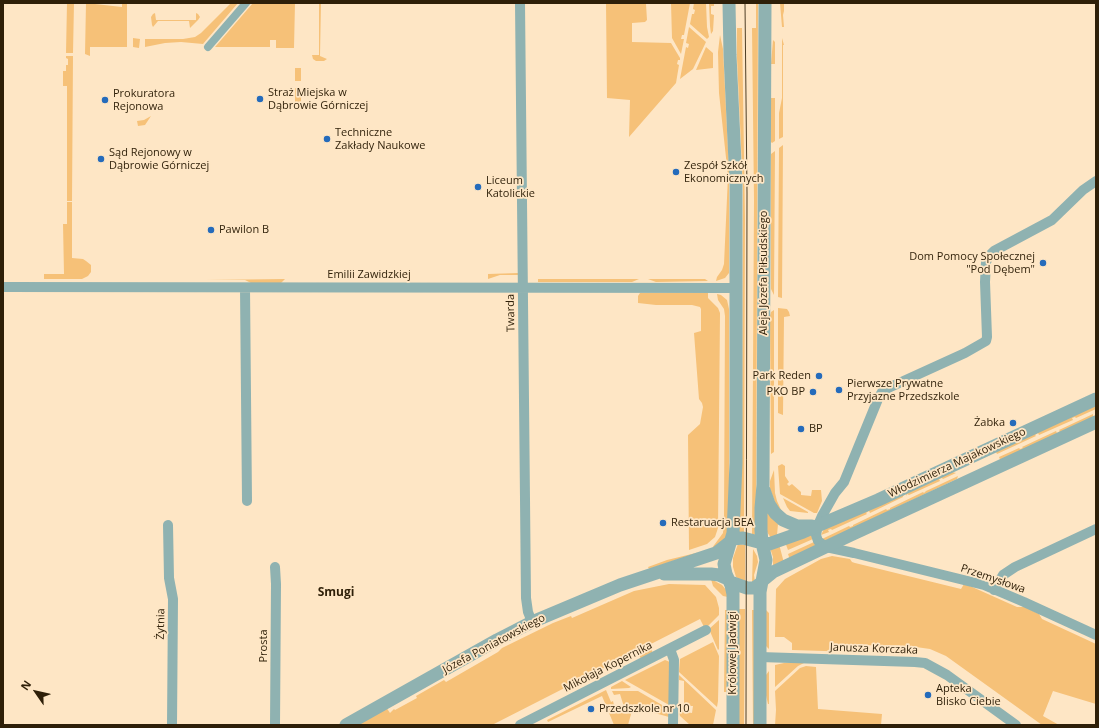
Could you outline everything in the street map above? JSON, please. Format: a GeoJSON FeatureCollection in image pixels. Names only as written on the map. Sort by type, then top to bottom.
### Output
{"type":"FeatureCollection","features":[{"type":"Feature","properties":{"kind":"street"},"geometry":{"type":"LineString","coordinates":[[208,47],[246,3]]}},
{"type":"Feature","properties":{"kind":"street","name":"Twarda"},"geometry":{"type":"LineString","coordinates":[[520,3],[526,598],[528,612],[532,622]]}},
{"type":"Feature","properties":{"kind":"street"},"geometry":{"type":"LineString","coordinates":[[729,3],[736,184],[736,463],[731,540],[724,564],[729,580],[747,588],[754,588],[762,582]]}},
{"type":"Feature","properties":{"kind":"street","name":"Aleja Józefa Piłsudskiego"},"geometry":{"type":"LineString","coordinates":[[762,543],[765,3]]}},
{"type":"Feature","properties":{"kind":"street"},"geometry":{"type":"LineString","coordinates":[[826,548],[817,539],[816,532],[818,525],[836,491],[844,482],[882,392],[965,353],[986,341],[985,282],[986,262],[989,256],[994,251],[1052,220],[1083,190],[1096,182]]}},
{"type":"Feature","properties":{"kind":"street","name":"Emilii Zawidzkiej"},"geometry":{"type":"LineString","coordinates":[[3,287],[736,288]]}},
{"type":"Feature","properties":{"kind":"street"},"geometry":{"type":"LineString","coordinates":[[245,288],[247,501]]}},
{"type":"Feature","properties":{"kind":"street","name":"Włodzimierza Majakowskiego"},"geometry":{"type":"LineString","coordinates":[[762,543],[771,543],[843,515],[1096,399]]}},
{"type":"Feature","properties":{"kind":"street","name":"Włodzimierza Majakowskiego"},"geometry":{"type":"LineString","coordinates":[[762,582],[774,572],[851,535],[1096,422]]}},
{"type":"Feature","properties":{"kind":"street"},"geometry":{"type":"LineString","coordinates":[[952,466],[961,473],[960,485]]}},
{"type":"Feature","properties":{"kind":"street"},"geometry":{"type":"LineString","coordinates":[[763,485],[769,504],[778,516],[797,526],[818,525]]}},
{"type":"Feature","properties":{"kind":"street"},"geometry":{"type":"LineString","coordinates":[[833,498],[835,512],[843,515]]}},
{"type":"Feature","properties":{"kind":"street","name":"Żytnia"},"geometry":{"type":"LineString","coordinates":[[168,525],[169,578],[173,599],[172,725]]}},
{"type":"Feature","properties":{"kind":"street"},"geometry":{"type":"LineString","coordinates":[[994,590],[1002,576],[1015,567],[1096,529]]}},
{"type":"Feature","properties":{"kind":"street"},"geometry":{"type":"LineString","coordinates":[[851,535],[849,544],[851,551],[854,553]]}},
{"type":"Feature","properties":{"kind":"street"},"geometry":{"type":"LineString","coordinates":[[731,540],[743,538],[762,543],[766,560],[762,582],[760,725]]}},
{"type":"Feature","properties":{"kind":"street","name":"Józefa Poniatowskiego"},"geometry":{"type":"LineString","coordinates":[[346,725],[532,622],[620,585],[716,553],[731,540]]}},
{"type":"Feature","properties":{"kind":"street","name":"Przemysłowa"},"geometry":{"type":"LineString","coordinates":[[826,548],[854,553],[970,581],[1024,602],[1096,635]]}},
{"type":"Feature","properties":{"kind":"street","name":"Prosta"},"geometry":{"type":"LineString","coordinates":[[275,567],[275,725]]}},
{"type":"Feature","properties":{"kind":"street","name":"Józefa Poniatowskiego"},"geometry":{"type":"LineString","coordinates":[[648,575],[701,573],[719,575],[729,580]]}},
{"type":"Feature","properties":{"kind":"street","name":"Królowej Jadwigi"},"geometry":{"type":"LineString","coordinates":[[729,580],[733,597],[733,725]]}},
{"type":"Feature","properties":{"kind":"street","name":"Mikołaja Kopernika"},"geometry":{"type":"LineString","coordinates":[[520,725],[706,630]]}},
{"type":"Feature","properties":{"kind":"street"},"geometry":{"type":"LineString","coordinates":[[670,649],[674,660],[673,725]]}},
{"type":"Feature","properties":{"kind":"street","name":"Janusza Korczaka"},"geometry":{"type":"LineString","coordinates":[[760,657],[925,663],[947,675],[1016,725]]}},
{"type":"Feature","properties":{"kind":"shaded area"},"geometry":{"type":"Polygon","coordinates":[[[67,3],[74,3],[73,53],[66,53],[67,3]]]}},
{"type":"Feature","properties":{"kind":"shaded area"},"geometry":{"type":"Polygon","coordinates":[[[86,3],[122,7],[122,3],[127,3],[127,47],[90,47],[90,56],[85,54],[86,3]]]}},
{"type":"Feature","properties":{"kind":"shaded area"},"geometry":{"type":"Polygon","coordinates":[[[231,3],[238,3],[203,44],[181,42],[165,43],[145,47],[145,39],[183,39],[195,37],[201,33],[231,3]]]}},
{"type":"Feature","properties":{"kind":"shaded area"},"geometry":{"type":"Polygon","coordinates":[[[253,3],[295,3],[294,48],[276,48],[276,40],[270,40],[270,47],[215,47],[253,3]]]}},
{"type":"Feature","properties":{"kind":"shaded area"},"geometry":{"type":"Polygon","coordinates":[[[319,3],[321,3],[320,56],[327,59],[324,61],[316,61],[313,59],[312,55],[319,55],[319,3]]]}},
{"type":"Feature","properties":{"kind":"shaded area"},"geometry":{"type":"Polygon","coordinates":[[[606,3],[646,4],[647,20],[645,22],[632,23],[632,42],[671,43],[680,58],[677,64],[679,65],[676,83],[629,137],[630,100],[607,98],[606,3]]]}},
{"type":"Feature","properties":{"kind":"shaded area"},"geometry":{"type":"Polygon","coordinates":[[[671,3],[690,3],[684,35],[682,35],[681,39],[684,39],[681,54],[672,38],[671,3]]]}},
{"type":"Feature","properties":{"kind":"shaded area"},"geometry":{"type":"Polygon","coordinates":[[[694,3],[706,3],[709,37],[707,39],[690,24],[692,14],[694,14],[695,10],[693,9],[694,3]]]}},
{"type":"Feature","properties":{"kind":"shaded area"},"geometry":{"type":"Polygon","coordinates":[[[709,3],[714,3],[714,6],[711,6],[711,14],[714,15],[713,31],[711,34],[710,26],[709,3]]]}},
{"type":"Feature","properties":{"kind":"shaded area"},"geometry":{"type":"Polygon","coordinates":[[[756,3],[758,3],[756,534],[752,536],[754,200],[752,28],[756,28],[756,3]]]}},
{"type":"Feature","properties":{"kind":"shaded area"},"geometry":{"type":"Polygon","coordinates":[[[780,3],[784,3],[784,27],[782,27],[780,3]]]}},
{"type":"Feature","properties":{"kind":"shaded area"},"geometry":{"type":"Polygon","coordinates":[[[155,13],[156,20],[196,20],[196,13],[200,17],[190,28],[189,21],[158,21],[153,27],[151,17],[155,13]]]}},
{"type":"Feature","properties":{"kind":"shaded area"},"geometry":{"type":"Polygon","coordinates":[[[689,27],[706,42],[693,69],[680,79],[686,47],[688,48],[689,44],[686,43],[689,27]]]}},
{"type":"Feature","properties":{"kind":"shaded area"},"geometry":{"type":"Polygon","coordinates":[[[737,28],[742,28],[745,219],[744,532],[738,534],[742,464],[743,188],[737,28]]]}},
{"type":"Feature","properties":{"kind":"shaded area"},"geometry":{"type":"Polygon","coordinates":[[[720,35],[723,49],[729,170],[729,273],[725,278],[716,281],[724,264],[728,176],[719,93],[718,52],[720,35]]]}},
{"type":"Feature","properties":{"kind":"shaded area"},"geometry":{"type":"Polygon","coordinates":[[[133,38],[140,39],[139,48],[133,47],[133,38]]]}},
{"type":"Feature","properties":{"kind":"shaded area"},"geometry":{"type":"Polygon","coordinates":[[[782,38],[784,45],[783,137],[779,139],[779,113],[782,98],[782,38]]]}},
{"type":"Feature","properties":{"kind":"shaded area"},"geometry":{"type":"Polygon","coordinates":[[[773,40],[775,42],[775,64],[771,64],[773,40]]]}},
{"type":"Feature","properties":{"kind":"shaded area"},"geometry":{"type":"Polygon","coordinates":[[[706,47],[713,53],[713,68],[696,70],[706,47]]]}},
{"type":"Feature","properties":{"kind":"shaded area"},"geometry":{"type":"Polygon","coordinates":[[[66,56],[73,56],[72,201],[67,201],[67,86],[63,86],[63,71],[66,71],[66,65],[68,65],[68,59],[66,56]]]}},
{"type":"Feature","properties":{"kind":"shaded area"},"geometry":{"type":"Polygon","coordinates":[[[295,68],[301,68],[301,81],[295,81],[295,68]]]}},
{"type":"Feature","properties":{"kind":"shaded area"},"geometry":{"type":"Polygon","coordinates":[[[295,88],[301,89],[301,108],[299,110],[295,110],[295,88]]]}},
{"type":"Feature","properties":{"kind":"shaded area"},"geometry":{"type":"Polygon","coordinates":[[[771,98],[775,98],[775,141],[772,143],[771,142],[771,98]]]}},
{"type":"Feature","properties":{"kind":"shaded area"},"geometry":{"type":"Polygon","coordinates":[[[151,116],[145,125],[138,126],[137,121],[144,120],[151,116]]]}},
{"type":"Feature","properties":{"kind":"shaded area"},"geometry":{"type":"Polygon","coordinates":[[[783,145],[782,298],[778,297],[779,148],[783,145]]]}},
{"type":"Feature","properties":{"kind":"shaded area"},"geometry":{"type":"Polygon","coordinates":[[[775,151],[774,295],[771,289],[771,154],[775,151]]]}},
{"type":"Feature","properties":{"kind":"shaded area"},"geometry":{"type":"Polygon","coordinates":[[[67,202],[72,202],[72,258],[83,259],[86,261],[91,265],[91,272],[88,276],[82,279],[44,279],[44,274],[64,274],[63,224],[67,224],[67,202]]]}},
{"type":"Feature","properties":{"kind":"shaded area"},"geometry":{"type":"Polygon","coordinates":[[[518,273],[518,275],[500,275],[488,279],[488,274],[518,273]]]}},
{"type":"Feature","properties":{"kind":"shaded area"},"geometry":{"type":"Polygon","coordinates":[[[285,279],[281,283],[253,284],[245,280],[206,280],[285,279]]]}},
{"type":"Feature","properties":{"kind":"shaded area"},"geometry":{"type":"Polygon","coordinates":[[[538,279],[639,279],[632,282],[538,282],[538,279]]]}},
{"type":"Feature","properties":{"kind":"shaded area"},"geometry":{"type":"Polygon","coordinates":[[[648,279],[705,279],[708,281],[656,282],[648,279]]]}},
{"type":"Feature","properties":{"kind":"shaded area"},"geometry":{"type":"Polygon","coordinates":[[[640,293],[708,293],[708,298],[718,308],[720,313],[718,528],[715,537],[707,544],[689,550],[688,435],[700,424],[703,407],[699,399],[694,333],[701,331],[701,309],[700,307],[692,305],[656,305],[638,303],[638,296],[640,293]]]}},
{"type":"Feature","properties":{"kind":"shaded area"},"geometry":{"type":"Polygon","coordinates":[[[717,294],[721,295],[727,300],[729,309],[729,524],[727,535],[721,545],[712,548],[723,533],[724,519],[725,316],[724,309],[718,300],[717,294]]]}},
{"type":"Feature","properties":{"kind":"shaded area"},"geometry":{"type":"Polygon","coordinates":[[[778,308],[787,309],[790,316],[784,317],[783,415],[778,413],[778,308]]]}},
{"type":"Feature","properties":{"kind":"shaded area"},"geometry":{"type":"Polygon","coordinates":[[[774,310],[774,452],[771,454],[770,316],[771,312],[774,310]]]}},
{"type":"Feature","properties":{"kind":"shaded area"},"geometry":{"type":"Polygon","coordinates":[[[1096,404],[1096,409],[1076,418],[1072,418],[1073,420],[1039,435],[1038,433],[1035,435],[1036,436],[997,454],[995,450],[1096,404]]]}},
{"type":"Feature","properties":{"kind":"shaded area"},"geometry":{"type":"Polygon","coordinates":[[[1093,414],[1093,416],[1096,415],[1096,418],[1001,462],[999,457],[1019,448],[1023,448],[1022,447],[1056,431],[1057,433],[1060,431],[1059,430],[1093,414]]]}},
{"type":"Feature","properties":{"kind":"shaded area"},"geometry":{"type":"Polygon","coordinates":[[[782,464],[785,466],[785,476],[789,482],[787,484],[789,486],[792,484],[801,492],[801,495],[811,496],[812,490],[821,490],[822,501],[817,513],[814,513],[780,494],[778,466],[782,464]]]}},
{"type":"Feature","properties":{"kind":"shaded area"},"geometry":{"type":"Polygon","coordinates":[[[774,470],[775,493],[782,512],[778,510],[770,489],[770,481],[774,470]]]}},
{"type":"Feature","properties":{"kind":"shaded area"},"geometry":{"type":"Polygon","coordinates":[[[948,471],[956,473],[943,479],[939,479],[940,481],[909,495],[907,494],[906,496],[906,494],[903,497],[870,513],[869,511],[866,513],[867,514],[832,530],[828,530],[829,532],[821,535],[824,529],[948,471]]]}},
{"type":"Feature","properties":{"kind":"shaded area"},"geometry":{"type":"Polygon","coordinates":[[[958,476],[957,479],[825,541],[822,539],[849,526],[853,526],[886,509],[890,509],[958,476]]]}},
{"type":"Feature","properties":{"kind":"shaded area"},"geometry":{"type":"Polygon","coordinates":[[[783,498],[808,512],[808,513],[790,511],[783,498]]]}},
{"type":"Feature","properties":{"kind":"shaded area"},"geometry":{"type":"Polygon","coordinates":[[[767,510],[778,524],[777,535],[771,538],[767,532],[767,510]]]}},
{"type":"Feature","properties":{"kind":"shaded area"},"geometry":{"type":"Polygon","coordinates":[[[810,532],[813,539],[788,550],[785,542],[810,532]]]}},
{"type":"Feature","properties":{"kind":"shaded area"},"geometry":{"type":"Polygon","coordinates":[[[814,542],[816,545],[790,560],[788,554],[814,542]]]}},
{"type":"Feature","properties":{"kind":"shaded area"},"geometry":{"type":"Polygon","coordinates":[[[738,544],[745,545],[745,583],[736,577],[733,567],[733,558],[738,544]]]}},
{"type":"Feature","properties":{"kind":"shaded area"},"geometry":{"type":"Polygon","coordinates":[[[779,544],[784,563],[773,567],[773,557],[770,548],[779,544]]]}},
{"type":"Feature","properties":{"kind":"shaded area"},"geometry":{"type":"Polygon","coordinates":[[[753,549],[757,556],[758,562],[754,575],[755,582],[752,583],[753,549]]]}},
{"type":"Feature","properties":{"kind":"shaded area"},"geometry":{"type":"Polygon","coordinates":[[[700,552],[649,569],[648,567],[667,560],[700,552]]]}},
{"type":"Feature","properties":{"kind":"shaded area"},"geometry":{"type":"Polygon","coordinates":[[[832,556],[850,559],[855,563],[961,589],[964,584],[970,586],[1017,607],[1025,607],[1039,614],[1042,619],[1096,644],[1096,704],[1053,691],[1043,716],[1059,725],[1042,725],[946,656],[930,649],[909,646],[857,645],[856,652],[792,650],[792,643],[784,637],[775,637],[776,589],[785,579],[821,559],[832,556]]]}},
{"type":"Feature","properties":{"kind":"shaded area"},"geometry":{"type":"Polygon","coordinates":[[[711,579],[722,585],[727,591],[728,597],[723,596],[713,586],[711,579]]]}},
{"type":"Feature","properties":{"kind":"shaded area"},"geometry":{"type":"Polygon","coordinates":[[[669,584],[705,585],[716,597],[719,615],[708,626],[704,627],[700,619],[492,725],[355,725],[386,707],[390,713],[394,709],[395,710],[417,698],[416,696],[444,680],[446,682],[498,652],[502,648],[553,623],[571,616],[572,618],[634,591],[669,584]]]}},
{"type":"Feature","properties":{"kind":"shaded area"},"geometry":{"type":"Polygon","coordinates":[[[738,609],[745,609],[744,725],[737,725],[738,609]]]}},
{"type":"Feature","properties":{"kind":"shaded area"},"geometry":{"type":"Polygon","coordinates":[[[725,610],[728,610],[728,672],[726,692],[724,692],[725,610]]]}},
{"type":"Feature","properties":{"kind":"shaded area"},"geometry":{"type":"Polygon","coordinates":[[[752,610],[756,610],[756,725],[753,725],[752,610]]]}},
{"type":"Feature","properties":{"kind":"shaded area"},"geometry":{"type":"Polygon","coordinates":[[[766,610],[769,613],[769,649],[766,646],[766,610]]]}},
{"type":"Feature","properties":{"kind":"shaded area"},"geometry":{"type":"Polygon","coordinates":[[[719,620],[719,649],[718,650],[709,629],[719,620]]]}},
{"type":"Feature","properties":{"kind":"shaded area"},"geometry":{"type":"Polygon","coordinates":[[[713,642],[719,656],[717,707],[679,672],[680,659],[713,642]]]}},
{"type":"Feature","properties":{"kind":"shaded area"},"geometry":{"type":"Polygon","coordinates":[[[648,648],[651,649],[653,653],[641,659],[638,653],[648,648]]]}},
{"type":"Feature","properties":{"kind":"shaded area"},"geometry":{"type":"Polygon","coordinates":[[[665,660],[670,662],[669,705],[625,680],[665,660]]]}},
{"type":"Feature","properties":{"kind":"shaded area"},"geometry":{"type":"Polygon","coordinates":[[[784,663],[804,663],[798,666],[775,687],[775,665],[784,663]]]}},
{"type":"Feature","properties":{"kind":"shaded area"},"geometry":{"type":"Polygon","coordinates":[[[806,666],[816,667],[818,709],[882,714],[881,725],[775,725],[775,691],[800,668],[806,666]]]}},
{"type":"Feature","properties":{"kind":"shaded area"},"geometry":{"type":"Polygon","coordinates":[[[769,671],[768,704],[765,691],[766,675],[769,671]]]}},
{"type":"Feature","properties":{"kind":"shaded area"},"geometry":{"type":"Polygon","coordinates":[[[679,675],[716,710],[713,725],[690,725],[680,716],[679,711],[692,713],[693,706],[686,706],[686,708],[684,708],[684,681],[679,680],[679,675]]]}},
{"type":"Feature","properties":{"kind":"shaded area"},"geometry":{"type":"Polygon","coordinates":[[[622,681],[631,687],[611,689],[611,687],[622,681]]]}},
{"type":"Feature","properties":{"kind":"shaded area"},"geometry":{"type":"Polygon","coordinates":[[[606,690],[611,702],[613,701],[615,709],[624,707],[620,694],[614,695],[612,691],[638,691],[669,709],[669,717],[633,707],[628,725],[614,725],[602,696],[548,722],[547,720],[606,690]]]}},
{"type":"Feature","properties":{"kind":"tram line"},"geometry":{"type":"LineString","coordinates":[[745,3],[747,193],[746,725]]}},
{"type":"Feature","properties":{"kind":"place","name":"Straż Miejska w Dąbrowie Górniczej"},"geometry":{"type":"Point","coordinates":[260,99]}},
{"type":"Feature","properties":{"kind":"place","name":"Prokuratora Rejonowa"},"geometry":{"type":"Point","coordinates":[105,100]}},
{"type":"Feature","properties":{"kind":"place","name":"Techniczne Zakłady Naukowe"},"geometry":{"type":"Point","coordinates":[327,139]}},
{"type":"Feature","properties":{"kind":"place","name":"Sąd Rejonowy w Dąbrowie Górniczej"},"geometry":{"type":"Point","coordinates":[101,159]}},
{"type":"Feature","properties":{"kind":"place","name":"Zespół Szkół Ekonomicznych"},"geometry":{"type":"Point","coordinates":[676,172]}},
{"type":"Feature","properties":{"kind":"place","name":"Liceum Katolickie"},"geometry":{"type":"Point","coordinates":[478,187]}},
{"type":"Feature","properties":{"kind":"place","name":"Pawilon B"},"geometry":{"type":"Point","coordinates":[211,230]}},
{"type":"Feature","properties":{"kind":"place","name":"Dom Pomocy Społecznej \"Pod Dębem\""},"geometry":{"type":"Point","coordinates":[1043,263]}},
{"type":"Feature","properties":{"kind":"place","name":"Park Reden"},"geometry":{"type":"Point","coordinates":[819,376]}},
{"type":"Feature","properties":{"kind":"place","name":"Pierwsze Prywatne Przyjazne Przedszkole"},"geometry":{"type":"Point","coordinates":[839,390]}},
{"type":"Feature","properties":{"kind":"place","name":"PKO BP"},"geometry":{"type":"Point","coordinates":[813,392]}},
{"type":"Feature","properties":{"kind":"place","name":"Żabka"},"geometry":{"type":"Point","coordinates":[1013,423]}},
{"type":"Feature","properties":{"kind":"place","name":"BP"},"geometry":{"type":"Point","coordinates":[801,429]}},
{"type":"Feature","properties":{"kind":"place","name":"Restaruacja BEA"},"geometry":{"type":"Point","coordinates":[663,523]}},
{"type":"Feature","properties":{"kind":"place","name":"Apteka Blisko Ciebie"},"geometry":{"type":"Point","coordinates":[928,695]}},
{"type":"Feature","properties":{"kind":"place","name":"Przedszkole nr 10"},"geometry":{"type":"Point","coordinates":[591,709]}},
{"type":"Feature","properties":{"kind":"district","name":"Smugi"},"geometry":{"type":"Point","coordinates":[336,593]}}]}
